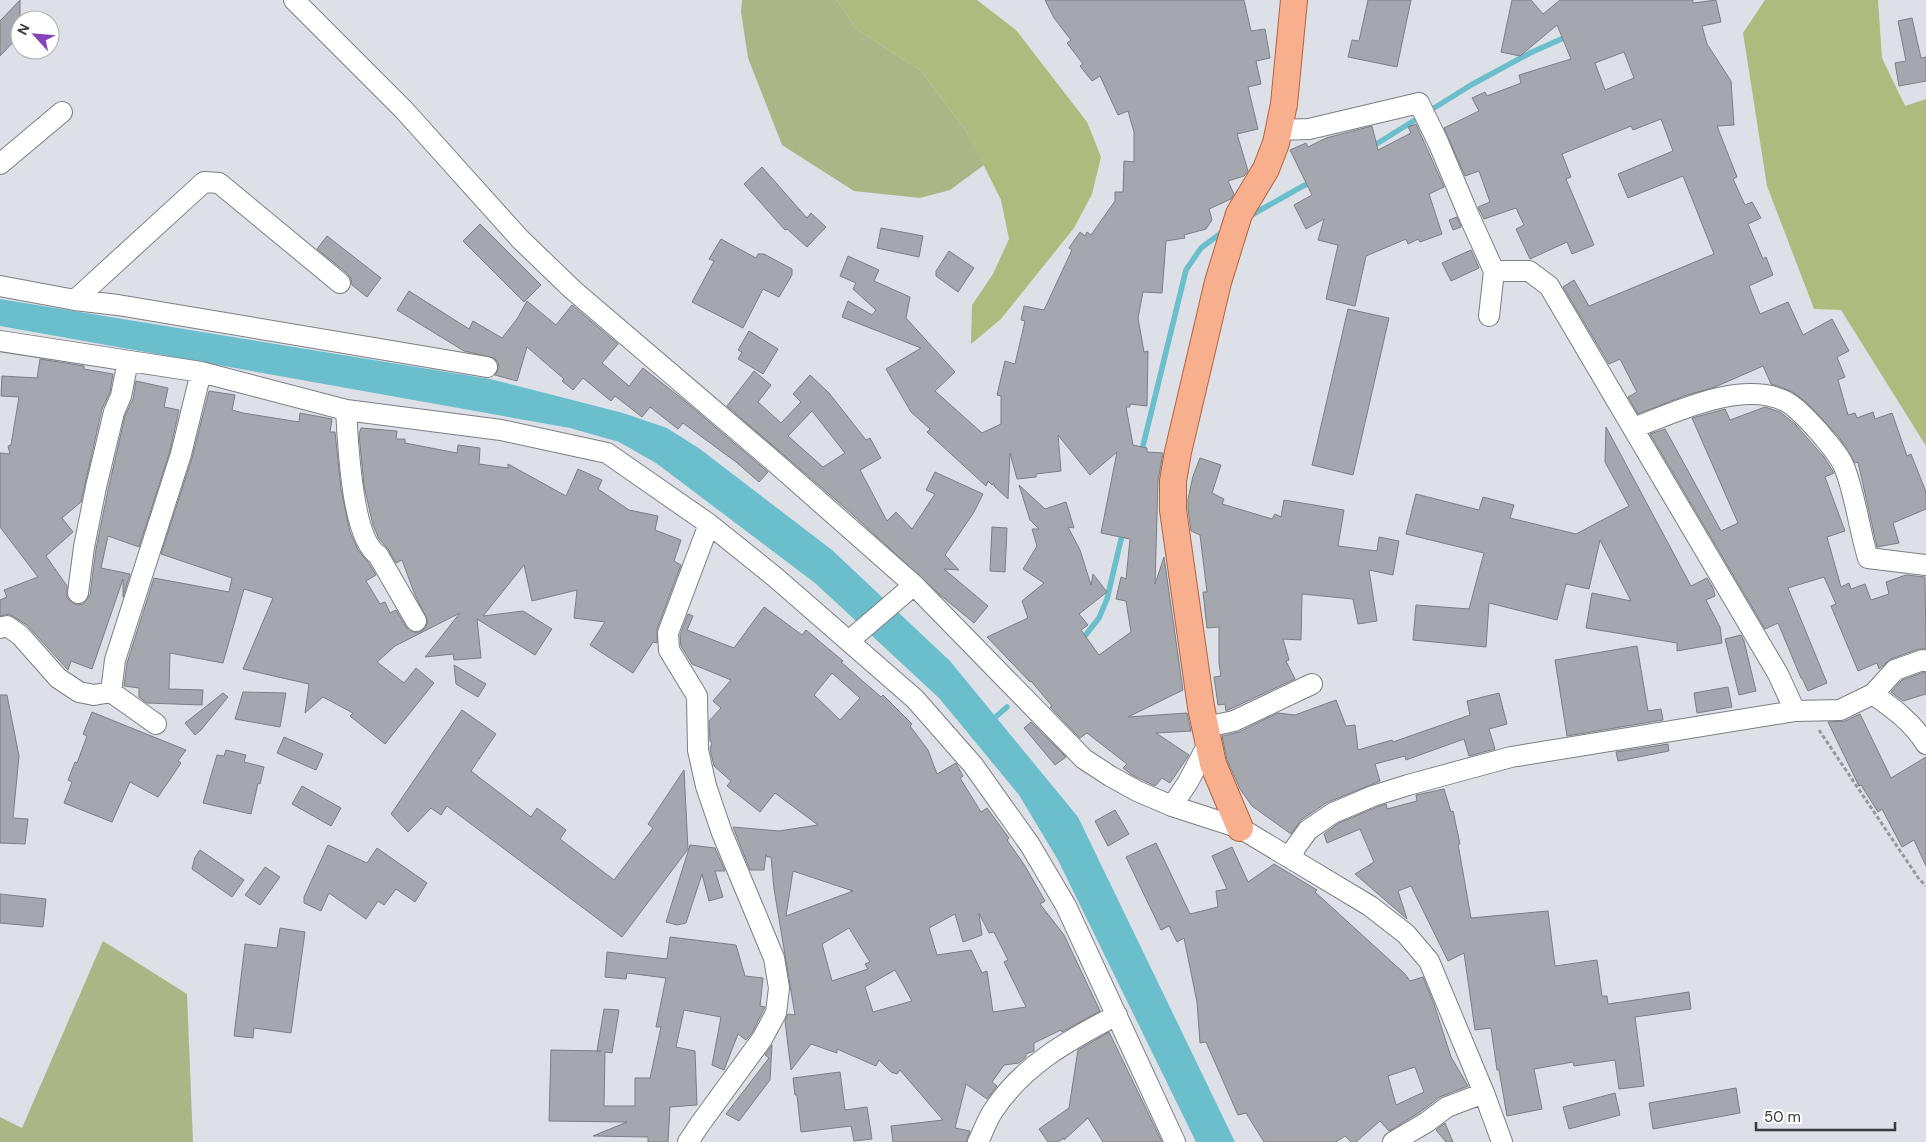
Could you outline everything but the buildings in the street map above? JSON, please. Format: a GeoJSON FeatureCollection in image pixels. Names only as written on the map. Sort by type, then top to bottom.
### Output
{"type":"FeatureCollection","features":[{"type":"Feature","properties":{"kind":"main road"},"geometry":{"type":"LineString","coordinates":[[1240,828],[1213,764],[1201,707],[1176,535],[1173,510],[1173,482],[1186,416],[1218,282],[1235,225],[1266,169],[1278,130],[1284,104],[1294,0]]}},
{"type":"Feature","properties":{"kind":"street"},"geometry":{"type":"LineString","coordinates":[[294,0],[404,110],[520,239],[572,290],[771,459],[909,589],[1084,759],[1124,784],[1172,806],[1240,828],[1370,906],[1406,934],[1429,961],[1484,1093],[1502,1142]]}},
{"type":"Feature","properties":{"kind":"street"},"geometry":{"type":"LineString","coordinates":[[1278,130],[1310,129],[1419,102],[1494,271],[1489,316]]}},
{"type":"Feature","properties":{"kind":"street"},"geometry":{"type":"LineString","coordinates":[[0,164],[62,112]]}},
{"type":"Feature","properties":{"kind":"street"},"geometry":{"type":"LineString","coordinates":[[75,300],[204,182],[218,183],[340,283]]}},
{"type":"Feature","properties":{"kind":"street"},"geometry":{"type":"LineString","coordinates":[[1494,271],[1529,271],[1549,286],[1800,710]]}},
{"type":"Feature","properties":{"kind":"street"},"geometry":{"type":"LineString","coordinates":[[0,286],[75,300],[118,305],[487,367]]}},
{"type":"Feature","properties":{"kind":"street"},"geometry":{"type":"LineString","coordinates":[[0,341],[201,372],[346,410],[501,430],[607,453],[709,524],[854,638],[915,699],[973,765],[1030,845],[1066,906],[1175,1142]]}},
{"type":"Feature","properties":{"kind":"street"},"geometry":{"type":"LineString","coordinates":[[78,593],[84,547],[96,487],[114,412],[121,396],[128,361]]}},
{"type":"Feature","properties":{"kind":"street"},"geometry":{"type":"LineString","coordinates":[[111,692],[115,660],[181,454],[201,372]]}},
{"type":"Feature","properties":{"kind":"street"},"geometry":{"type":"LineString","coordinates":[[1634,428],[1678,411],[1730,396],[1758,394],[1785,401],[1812,424],[1832,448],[1845,468],[1868,558],[1926,565]]}},
{"type":"Feature","properties":{"kind":"street"},"geometry":{"type":"LineString","coordinates":[[346,410],[351,474],[355,501],[364,534],[372,551],[378,555],[416,621]]}},
{"type":"Feature","properties":{"kind":"street"},"geometry":{"type":"LineString","coordinates":[[688,1142],[762,1039],[776,1013],[779,988],[774,958],[722,833],[706,786],[698,750],[696,696],[669,650],[668,633],[709,524]]}},
{"type":"Feature","properties":{"kind":"street"},"geometry":{"type":"LineString","coordinates":[[854,638],[909,589]]}},
{"type":"Feature","properties":{"kind":"street"},"geometry":{"type":"LineString","coordinates":[[0,628],[7,626],[20,635],[58,678],[79,692],[94,695],[111,692],[156,724]]}},
{"type":"Feature","properties":{"kind":"street"},"geometry":{"type":"LineString","coordinates":[[1292,859],[1295,848],[1308,830],[1333,813],[1373,796],[1408,785],[1511,757],[1800,710],[1840,710],[1873,694],[1895,670],[1923,660],[1926,661]]}},
{"type":"Feature","properties":{"kind":"street"},"geometry":{"type":"LineString","coordinates":[[1172,806],[1188,782],[1207,735],[1312,684]]}},
{"type":"Feature","properties":{"kind":"street"},"geometry":{"type":"LineString","coordinates":[[1873,694],[1916,728],[1926,744]]}},
{"type":"Feature","properties":{"kind":"street"},"geometry":{"type":"LineString","coordinates":[[978,1142],[993,1111],[1016,1081],[1045,1055],[1117,1015]]}},
{"type":"Feature","properties":{"kind":"street"},"geometry":{"type":"LineString","coordinates":[[1393,1142],[1427,1122],[1447,1107],[1484,1093]]}},
{"type":"Feature","properties":{"kind":"path"},"geometry":{"type":"LineString","coordinates":[[1800,710],[1926,886]]}},
{"type":"Feature","properties":{"kind":"green space"},"geometry":{"type":"Polygon","coordinates":[[[742,0],[837,0],[856,29],[920,70],[967,132],[984,165],[950,190],[920,198],[854,191],[782,145],[748,58],[741,12],[742,0]]]}},
{"type":"Feature","properties":{"kind":"green space"},"geometry":{"type":"Polygon","coordinates":[[[837,0],[977,0],[1016,30],[1087,122],[1101,157],[1092,194],[1074,228],[1001,319],[971,344],[972,305],[993,274],[1009,239],[1001,200],[967,132],[920,70],[856,29],[837,0]]]}},
{"type":"Feature","properties":{"kind":"green space"},"geometry":{"type":"Polygon","coordinates":[[[1765,0],[1878,0],[1882,58],[1905,106],[1926,99],[1926,446],[1841,310],[1814,309],[1767,186],[1743,33],[1765,0]]]}},
{"type":"Feature","properties":{"kind":"green space"},"geometry":{"type":"Polygon","coordinates":[[[103,941],[187,994],[193,1142],[0,1142],[0,1117],[22,1128],[103,941]]]}},
{"type":"Feature","properties":{"kind":"water"},"geometry":{"type":"Polygon","coordinates":[[[0,299],[490,379],[623,413],[667,428],[700,449],[832,550],[950,661],[1078,817],[1235,1142],[1196,1142],[1058,860],[1019,795],[939,698],[815,583],[656,463],[619,442],[570,428],[0,326],[0,299]]]}},
{"type":"Feature","properties":{"kind":"waterway"},"geometry":{"type":"LineString","coordinates":[[1370,148],[1471,85],[1530,53],[1568,36]]}},
{"type":"Feature","properties":{"kind":"waterway"},"geometry":{"type":"LineString","coordinates":[[1248,217],[1312,181]]}},
{"type":"Feature","properties":{"kind":"waterway"},"geometry":{"type":"LineString","coordinates":[[1141,454],[1186,270],[1201,248],[1225,230]]}},
{"type":"Feature","properties":{"kind":"waterway"},"geometry":{"type":"LineString","coordinates":[[1080,642],[1099,618],[1107,599],[1123,531]]}},
{"type":"Feature","properties":{"kind":"waterway"},"geometry":{"type":"LineString","coordinates":[[991,721],[1007,707]]}}]}
